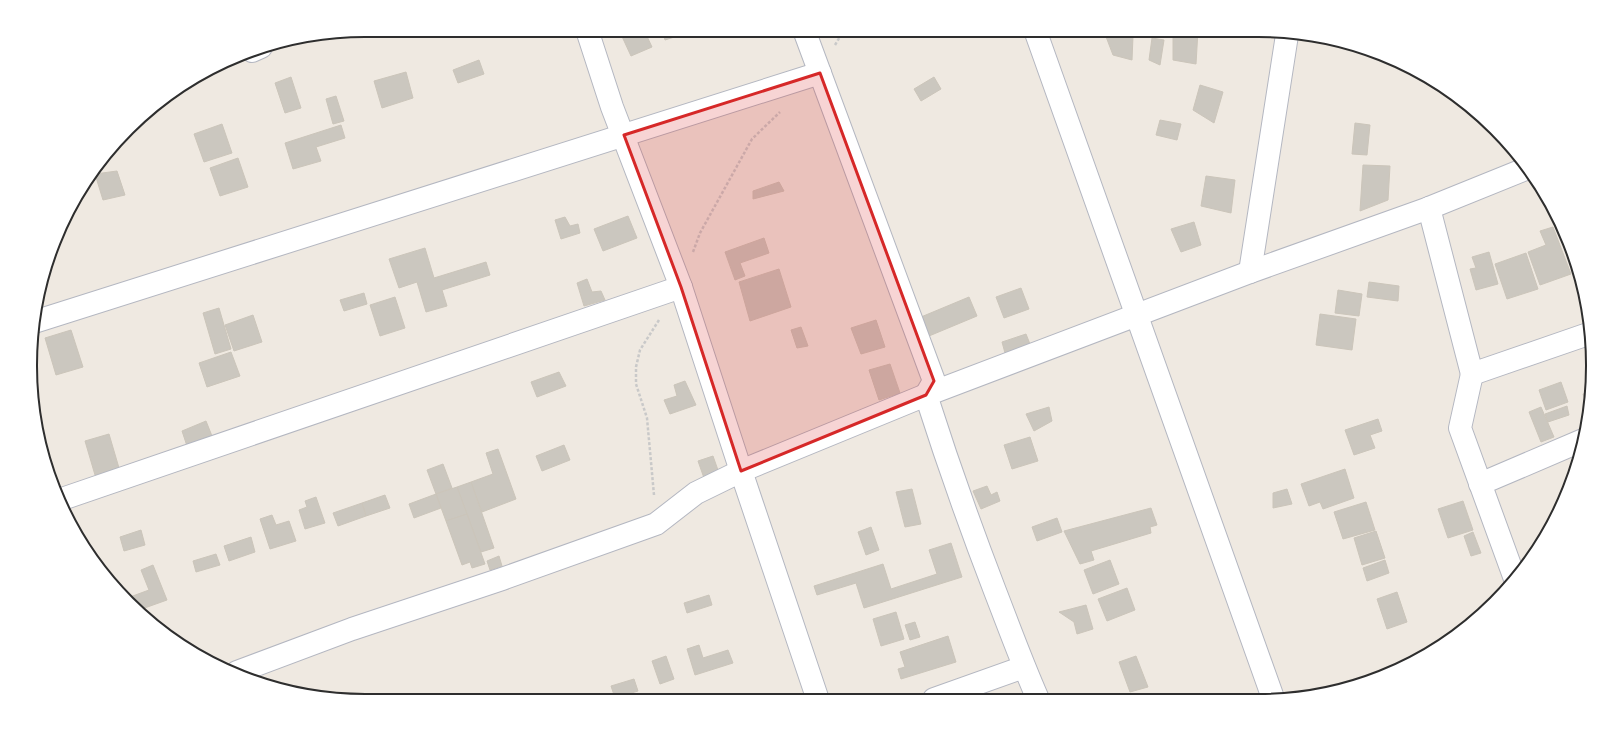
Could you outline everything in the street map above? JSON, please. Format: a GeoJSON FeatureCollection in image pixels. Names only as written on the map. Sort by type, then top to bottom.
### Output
{"type":"FeatureCollection","features":[{"type":"Feature","properties":{"kind":"street"},"geometry":{"type":"LineString","coordinates":[[589,37],[612,107],[681,287],[816,694]]}},
{"type":"Feature","properties":{"kind":"street"},"geometry":{"type":"LineString","coordinates":[[807,37],[934,381],[926,395],[956,485],[1024,667],[1036,694]]}},
{"type":"Feature","properties":{"kind":"street"},"geometry":{"type":"LineString","coordinates":[[1037,37],[1271,693]]}},
{"type":"Feature","properties":{"kind":"street"},"geometry":{"type":"LineString","coordinates":[[1250,272],[1286,39]]}},
{"type":"Feature","properties":{"kind":"street"},"geometry":{"type":"LineString","coordinates":[[40,320],[820,73]]}},
{"type":"Feature","properties":{"kind":"street"},"geometry":{"type":"LineString","coordinates":[[242,670],[352,629],[502,579],[656,524],[696,493],[741,471],[926,395],[1250,272],[1429,208],[1522,171]]}},
{"type":"Feature","properties":{"kind":"street"},"geometry":{"type":"LineString","coordinates":[[1429,208],[1472,374],[1460,428],[1512,572]]}},
{"type":"Feature","properties":{"kind":"street"},"geometry":{"type":"LineString","coordinates":[[65,498],[681,287]]}},
{"type":"Feature","properties":{"kind":"street"},"geometry":{"type":"LineString","coordinates":[[1472,374],[1584,335]]}},
{"type":"Feature","properties":{"kind":"street"},"geometry":{"type":"LineString","coordinates":[[1480,484],[1577,443]]}},
{"type":"Feature","properties":{"kind":"street"},"geometry":{"type":"LineString","coordinates":[[948,694],[1024,667]]}},
{"type":"Feature","properties":{"kind":"highlighted area"},"geometry":{"type":"Polygon","coordinates":[[[820,73],[934,381],[926,395],[741,471],[681,287],[624,135],[820,73]]]}},
{"type":"Feature","properties":{"kind":"building"},"geometry":{"type":"Polygon","coordinates":[[[622,37],[647,37],[652,47],[631,56],[622,37]]]}},
{"type":"Feature","properties":{"kind":"building"},"geometry":{"type":"Polygon","coordinates":[[[664,37],[674,37],[665,40],[664,37]]]}},
{"type":"Feature","properties":{"kind":"building"},"geometry":{"type":"Polygon","coordinates":[[[1106,37],[1133,37],[1132,60],[1113,55],[1106,37]]]}},
{"type":"Feature","properties":{"kind":"building"},"geometry":{"type":"Polygon","coordinates":[[[1173,37],[1198,37],[1196,64],[1173,60],[1173,37]]]}},
{"type":"Feature","properties":{"kind":"building"},"geometry":{"type":"Polygon","coordinates":[[[1152,38],[1164,40],[1160,65],[1149,60],[1152,38]]]}},
{"type":"Feature","properties":{"kind":"building"},"geometry":{"type":"Polygon","coordinates":[[[479,60],[484,74],[458,83],[453,70],[479,60]]]}},
{"type":"Feature","properties":{"kind":"building"},"geometry":{"type":"Polygon","coordinates":[[[406,72],[413,98],[382,108],[374,81],[406,72]]]}},
{"type":"Feature","properties":{"kind":"building"},"geometry":{"type":"Polygon","coordinates":[[[291,77],[301,108],[285,113],[275,83],[291,77]]]}},
{"type":"Feature","properties":{"kind":"building"},"geometry":{"type":"Polygon","coordinates":[[[934,77],[941,89],[921,101],[914,89],[934,77]]]}},
{"type":"Feature","properties":{"kind":"building"},"geometry":{"type":"Polygon","coordinates":[[[1200,85],[1223,92],[1214,123],[1193,110],[1200,85]]]}},
{"type":"Feature","properties":{"kind":"building"},"geometry":{"type":"Polygon","coordinates":[[[336,96],[344,121],[333,124],[326,99],[336,96]]]}},
{"type":"Feature","properties":{"kind":"building"},"geometry":{"type":"Polygon","coordinates":[[[1160,120],[1181,124],[1177,140],[1156,135],[1160,120]]]}},
{"type":"Feature","properties":{"kind":"building"},"geometry":{"type":"Polygon","coordinates":[[[1355,123],[1370,125],[1367,155],[1352,154],[1355,123]]]}},
{"type":"Feature","properties":{"kind":"building"},"geometry":{"type":"Polygon","coordinates":[[[222,124],[232,153],[204,162],[194,134],[222,124]]]}},
{"type":"Feature","properties":{"kind":"building"},"geometry":{"type":"Polygon","coordinates":[[[341,125],[345,138],[316,147],[321,161],[293,169],[285,143],[341,125]]]}},
{"type":"Feature","properties":{"kind":"building"},"geometry":{"type":"Polygon","coordinates":[[[238,158],[248,187],[220,196],[210,168],[238,158]]]}},
{"type":"Feature","properties":{"kind":"building"},"geometry":{"type":"Polygon","coordinates":[[[1363,165],[1390,166],[1388,200],[1360,211],[1363,165]]]}},
{"type":"Feature","properties":{"kind":"building"},"geometry":{"type":"Polygon","coordinates":[[[117,171],[125,195],[103,200],[96,178],[99,173],[117,171]]]}},
{"type":"Feature","properties":{"kind":"building"},"geometry":{"type":"Polygon","coordinates":[[[1206,176],[1235,180],[1231,213],[1201,206],[1206,176]]]}},
{"type":"Feature","properties":{"kind":"building"},"geometry":{"type":"Polygon","coordinates":[[[779,182],[784,191],[753,199],[753,191],[779,182]]]}},
{"type":"Feature","properties":{"kind":"building"},"geometry":{"type":"Polygon","coordinates":[[[628,216],[637,238],[603,251],[594,229],[628,216]]]}},
{"type":"Feature","properties":{"kind":"building"},"geometry":{"type":"Polygon","coordinates":[[[565,217],[570,226],[578,224],[580,233],[561,239],[555,220],[565,217]]]}},
{"type":"Feature","properties":{"kind":"building"},"geometry":{"type":"Polygon","coordinates":[[[1194,222],[1201,245],[1181,252],[1171,229],[1194,222]]]}},
{"type":"Feature","properties":{"kind":"building"},"geometry":{"type":"Polygon","coordinates":[[[1553,227],[1571,274],[1540,285],[1528,252],[1546,245],[1540,231],[1553,227]]]}},
{"type":"Feature","properties":{"kind":"building"},"geometry":{"type":"Polygon","coordinates":[[[764,238],[769,253],[740,263],[745,276],[735,280],[725,252],[764,238]]]}},
{"type":"Feature","properties":{"kind":"building"},"geometry":{"type":"Polygon","coordinates":[[[425,248],[434,278],[486,262],[490,275],[442,290],[447,306],[426,312],[417,282],[399,288],[389,259],[425,248]]]}},
{"type":"Feature","properties":{"kind":"building"},"geometry":{"type":"Polygon","coordinates":[[[1489,252],[1498,284],[1476,290],[1470,269],[1476,268],[1472,257],[1489,252]]]}},
{"type":"Feature","properties":{"kind":"building"},"geometry":{"type":"Polygon","coordinates":[[[1526,253],[1538,289],[1507,299],[1495,264],[1526,253]]]}},
{"type":"Feature","properties":{"kind":"building"},"geometry":{"type":"Polygon","coordinates":[[[779,269],[791,307],[750,321],[739,282],[779,269]]]}},
{"type":"Feature","properties":{"kind":"building"},"geometry":{"type":"Polygon","coordinates":[[[587,279],[592,292],[601,291],[605,300],[584,306],[577,283],[587,279]]]}},
{"type":"Feature","properties":{"kind":"building"},"geometry":{"type":"Polygon","coordinates":[[[1369,282],[1399,286],[1398,301],[1367,297],[1369,282]]]}},
{"type":"Feature","properties":{"kind":"building"},"geometry":{"type":"Polygon","coordinates":[[[1021,288],[1029,309],[1004,318],[996,297],[1021,288]]]}},
{"type":"Feature","properties":{"kind":"building"},"geometry":{"type":"Polygon","coordinates":[[[1338,290],[1362,294],[1359,316],[1335,313],[1338,290]]]}},
{"type":"Feature","properties":{"kind":"building"},"geometry":{"type":"Polygon","coordinates":[[[364,293],[367,304],[344,311],[340,300],[364,293]]]}},
{"type":"Feature","properties":{"kind":"building"},"geometry":{"type":"Polygon","coordinates":[[[395,297],[405,328],[380,336],[370,305],[395,297]]]}},
{"type":"Feature","properties":{"kind":"building"},"geometry":{"type":"Polygon","coordinates":[[[969,297],[977,316],[929,336],[921,317],[969,297]]]}},
{"type":"Feature","properties":{"kind":"building"},"geometry":{"type":"Polygon","coordinates":[[[219,308],[231,349],[215,354],[203,313],[219,308]]]}},
{"type":"Feature","properties":{"kind":"building"},"geometry":{"type":"Polygon","coordinates":[[[1320,314],[1356,319],[1352,350],[1316,345],[1320,314]]]}},
{"type":"Feature","properties":{"kind":"building"},"geometry":{"type":"Polygon","coordinates":[[[253,315],[262,342],[234,351],[225,325],[253,315]]]}},
{"type":"Feature","properties":{"kind":"building"},"geometry":{"type":"Polygon","coordinates":[[[876,320],[885,347],[861,354],[851,328],[876,320]]]}},
{"type":"Feature","properties":{"kind":"building"},"geometry":{"type":"Polygon","coordinates":[[[801,327],[808,346],[797,348],[791,330],[801,327]]]}},
{"type":"Feature","properties":{"kind":"building"},"geometry":{"type":"Polygon","coordinates":[[[71,330],[83,367],[56,375],[45,338],[71,330]]]}},
{"type":"Feature","properties":{"kind":"building"},"geometry":{"type":"Polygon","coordinates":[[[1026,334],[1030,344],[1005,353],[1002,342],[1026,334]]]}},
{"type":"Feature","properties":{"kind":"building"},"geometry":{"type":"Polygon","coordinates":[[[231,352],[240,376],[207,387],[199,363],[231,352]]]}},
{"type":"Feature","properties":{"kind":"building"},"geometry":{"type":"Polygon","coordinates":[[[890,364],[900,393],[879,400],[869,370],[890,364]]]}},
{"type":"Feature","properties":{"kind":"building"},"geometry":{"type":"Polygon","coordinates":[[[559,372],[566,386],[537,397],[531,382],[559,372]]]}},
{"type":"Feature","properties":{"kind":"building"},"geometry":{"type":"Polygon","coordinates":[[[685,381],[696,405],[670,414],[664,400],[677,396],[674,385],[685,381]]]}},
{"type":"Feature","properties":{"kind":"building"},"geometry":{"type":"Polygon","coordinates":[[[1561,382],[1568,402],[1546,410],[1539,390],[1561,382]]]}},
{"type":"Feature","properties":{"kind":"building"},"geometry":{"type":"Polygon","coordinates":[[[1567,406],[1569,415],[1548,422],[1545,414],[1567,406]]]}},
{"type":"Feature","properties":{"kind":"building"},"geometry":{"type":"Polygon","coordinates":[[[1049,407],[1052,421],[1034,431],[1026,414],[1049,407]]]}},
{"type":"Feature","properties":{"kind":"building"},"geometry":{"type":"Polygon","coordinates":[[[1541,407],[1554,437],[1541,442],[1529,412],[1541,407]]]}},
{"type":"Feature","properties":{"kind":"building"},"geometry":{"type":"Polygon","coordinates":[[[1378,419],[1382,431],[1370,435],[1375,448],[1354,455],[1345,430],[1378,419]]]}},
{"type":"Feature","properties":{"kind":"building"},"geometry":{"type":"Polygon","coordinates":[[[206,421],[212,436],[187,446],[182,431],[206,421]]]}},
{"type":"Feature","properties":{"kind":"building"},"geometry":{"type":"Polygon","coordinates":[[[109,434],[119,468],[95,475],[85,441],[109,434]]]}},
{"type":"Feature","properties":{"kind":"building"},"geometry":{"type":"Polygon","coordinates":[[[1030,437],[1038,461],[1012,469],[1004,445],[1030,437]]]}},
{"type":"Feature","properties":{"kind":"building"},"geometry":{"type":"Polygon","coordinates":[[[564,445],[570,460],[542,471],[536,456],[564,445]]]}},
{"type":"Feature","properties":{"kind":"building"},"geometry":{"type":"Polygon","coordinates":[[[498,449],[516,499],[482,512],[471,482],[493,474],[486,453],[498,449]]]}},
{"type":"Feature","properties":{"kind":"building"},"geometry":{"type":"Polygon","coordinates":[[[713,456],[719,473],[704,478],[698,461],[713,456]]]}},
{"type":"Feature","properties":{"kind":"building"},"geometry":{"type":"Polygon","coordinates":[[[443,464],[452,488],[436,494],[427,470],[443,464]]]}},
{"type":"Feature","properties":{"kind":"building"},"geometry":{"type":"Polygon","coordinates":[[[1345,469],[1354,498],[1323,509],[1320,502],[1309,506],[1301,484],[1345,469]]]}},
{"type":"Feature","properties":{"kind":"building"},"geometry":{"type":"Polygon","coordinates":[[[471,482],[494,548],[481,552],[457,487],[471,482]]]}},
{"type":"Feature","properties":{"kind":"building"},"geometry":{"type":"Polygon","coordinates":[[[987,486],[991,495],[997,492],[1000,501],[981,509],[973,491],[987,486]]]}},
{"type":"Feature","properties":{"kind":"building"},"geometry":{"type":"Polygon","coordinates":[[[457,487],[467,514],[446,521],[436,494],[457,487]]]}},
{"type":"Feature","properties":{"kind":"building"},"geometry":{"type":"Polygon","coordinates":[[[912,489],[921,524],[905,527],[896,492],[912,489]]]}},
{"type":"Feature","properties":{"kind":"building"},"geometry":{"type":"Polygon","coordinates":[[[1287,489],[1292,504],[1273,508],[1273,493],[1287,489]]]}},
{"type":"Feature","properties":{"kind":"building"},"geometry":{"type":"Polygon","coordinates":[[[436,494],[441,508],[414,518],[409,504],[436,494]]]}},
{"type":"Feature","properties":{"kind":"building"},"geometry":{"type":"Polygon","coordinates":[[[385,495],[390,508],[366,516],[362,503],[385,495]]]}},
{"type":"Feature","properties":{"kind":"building"},"geometry":{"type":"Polygon","coordinates":[[[316,497],[325,523],[305,529],[299,510],[307,507],[305,501],[316,497]]]}},
{"type":"Feature","properties":{"kind":"building"},"geometry":{"type":"Polygon","coordinates":[[[1463,501],[1473,530],[1448,538],[1438,509],[1463,501]]]}},
{"type":"Feature","properties":{"kind":"building"},"geometry":{"type":"Polygon","coordinates":[[[1366,502],[1375,530],[1343,539],[1334,512],[1366,502]]]}},
{"type":"Feature","properties":{"kind":"building"},"geometry":{"type":"Polygon","coordinates":[[[362,503],[366,516],[338,526],[333,513],[362,503]]]}},
{"type":"Feature","properties":{"kind":"building"},"geometry":{"type":"Polygon","coordinates":[[[1151,508],[1157,525],[1150,527],[1151,533],[1091,551],[1094,560],[1080,564],[1064,531],[1151,508]]]}},
{"type":"Feature","properties":{"kind":"building"},"geometry":{"type":"Polygon","coordinates":[[[467,514],[485,564],[472,568],[470,562],[462,565],[446,521],[467,514]]]}},
{"type":"Feature","properties":{"kind":"building"},"geometry":{"type":"Polygon","coordinates":[[[272,515],[276,525],[289,521],[296,541],[270,549],[260,519],[272,515]]]}},
{"type":"Feature","properties":{"kind":"building"},"geometry":{"type":"Polygon","coordinates":[[[1057,518],[1062,532],[1037,541],[1032,527],[1057,518]]]}},
{"type":"Feature","properties":{"kind":"building"},"geometry":{"type":"Polygon","coordinates":[[[871,527],[879,550],[866,555],[858,532],[871,527]]]}},
{"type":"Feature","properties":{"kind":"building"},"geometry":{"type":"Polygon","coordinates":[[[141,530],[145,545],[124,551],[120,537],[141,530]]]}},
{"type":"Feature","properties":{"kind":"building"},"geometry":{"type":"Polygon","coordinates":[[[1376,531],[1385,558],[1362,565],[1354,538],[1376,531]]]}},
{"type":"Feature","properties":{"kind":"building"},"geometry":{"type":"Polygon","coordinates":[[[1473,532],[1481,553],[1471,556],[1464,536],[1473,532]]]}},
{"type":"Feature","properties":{"kind":"building"},"geometry":{"type":"Polygon","coordinates":[[[251,537],[255,552],[229,561],[224,546],[251,537]]]}},
{"type":"Feature","properties":{"kind":"building"},"geometry":{"type":"Polygon","coordinates":[[[951,543],[962,577],[864,608],[856,583],[817,595],[814,586],[883,564],[891,589],[937,574],[929,550],[951,543]]]}},
{"type":"Feature","properties":{"kind":"building"},"geometry":{"type":"Polygon","coordinates":[[[216,554],[220,565],[196,572],[193,561],[216,554]]]}},
{"type":"Feature","properties":{"kind":"building"},"geometry":{"type":"Polygon","coordinates":[[[499,556],[502,566],[490,570],[487,561],[499,556]]]}},
{"type":"Feature","properties":{"kind":"building"},"geometry":{"type":"Polygon","coordinates":[[[1110,560],[1119,584],[1093,594],[1084,570],[1110,560]]]}},
{"type":"Feature","properties":{"kind":"building"},"geometry":{"type":"Polygon","coordinates":[[[1385,560],[1389,573],[1367,581],[1363,568],[1385,560]]]}},
{"type":"Feature","properties":{"kind":"building"},"geometry":{"type":"Polygon","coordinates":[[[153,565],[167,600],[144,608],[132,596],[149,590],[141,570],[153,565]]]}},
{"type":"Feature","properties":{"kind":"building"},"geometry":{"type":"Polygon","coordinates":[[[1127,588],[1135,610],[1107,621],[1098,599],[1127,588]]]}},
{"type":"Feature","properties":{"kind":"building"},"geometry":{"type":"Polygon","coordinates":[[[1397,592],[1407,622],[1387,629],[1377,599],[1397,592]]]}},
{"type":"Feature","properties":{"kind":"building"},"geometry":{"type":"Polygon","coordinates":[[[709,595],[712,605],[687,613],[684,603],[709,595]]]}},
{"type":"Feature","properties":{"kind":"building"},"geometry":{"type":"Polygon","coordinates":[[[1086,605],[1093,629],[1077,634],[1074,622],[1059,612],[1086,605]]]}},
{"type":"Feature","properties":{"kind":"building"},"geometry":{"type":"Polygon","coordinates":[[[896,612],[904,639],[881,646],[873,619],[896,612]]]}},
{"type":"Feature","properties":{"kind":"building"},"geometry":{"type":"Polygon","coordinates":[[[915,622],[920,637],[910,640],[905,625],[915,622]]]}},
{"type":"Feature","properties":{"kind":"building"},"geometry":{"type":"Polygon","coordinates":[[[948,636],[956,662],[901,679],[898,669],[905,667],[900,652],[948,636]]]}},
{"type":"Feature","properties":{"kind":"building"},"geometry":{"type":"Polygon","coordinates":[[[699,645],[703,658],[728,650],[733,663],[695,675],[687,649],[699,645]]]}},
{"type":"Feature","properties":{"kind":"building"},"geometry":{"type":"Polygon","coordinates":[[[666,656],[674,679],[660,684],[652,661],[666,656]]]}},
{"type":"Feature","properties":{"kind":"building"},"geometry":{"type":"Polygon","coordinates":[[[1136,656],[1148,687],[1130,692],[1119,662],[1136,656]]]}},
{"type":"Feature","properties":{"kind":"building"},"geometry":{"type":"Polygon","coordinates":[[[634,679],[638,691],[628,694],[614,694],[611,686],[634,679]]]}}]}
